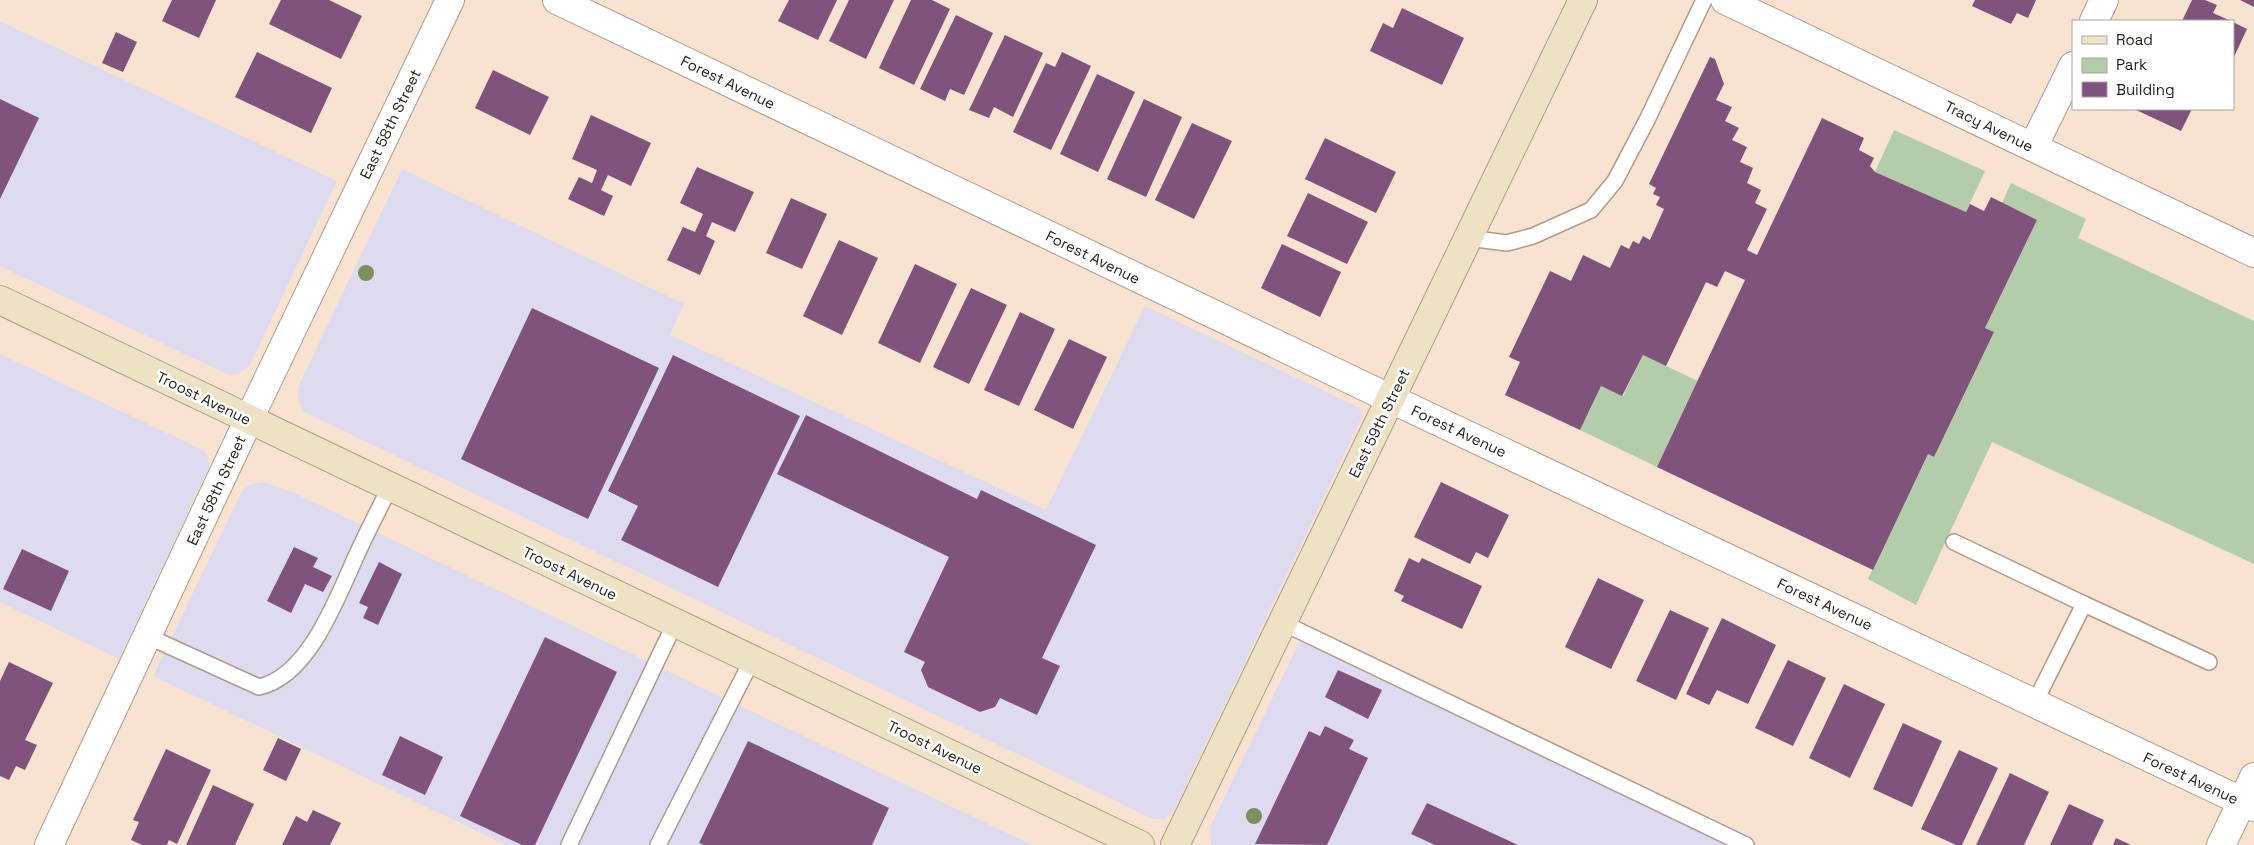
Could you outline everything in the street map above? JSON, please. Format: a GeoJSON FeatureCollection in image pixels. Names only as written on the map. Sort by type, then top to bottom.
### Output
{"type":"FeatureCollection","features":[{"type":"Feature","properties":{"kind":"main road","name":"East 59th Street"},"geometry":{"type":"LineString","coordinates":[[1175,845],[1583,0]]}},
{"type":"Feature","properties":{"kind":"main road","name":"Troost Avenue"},"geometry":{"type":"LineString","coordinates":[[0,300],[1140,845]]}},
{"type":"Feature","properties":{"kind":"street","name":"East 58th Street"},"geometry":{"type":"LineString","coordinates":[[48,845],[249,419],[450,0]]}},
{"type":"Feature","properties":{"kind":"street","name":"Forest Avenue"},"geometry":{"type":"LineString","coordinates":[[557,0],[1391,399],[2248,804]]}},
{"type":"Feature","properties":{"kind":"street","name":"Tracy Avenue"},"geometry":{"type":"LineString","coordinates":[[1725,0],[2254,253]]}},
{"type":"Feature","properties":{"kind":"street"},"geometry":{"type":"LineString","coordinates":[[2094,20],[2104,0]]}},
{"type":"Feature","properties":{"kind":"street"},"geometry":{"type":"LineString","coordinates":[[2033,147],[2072,68]]}},
{"type":"Feature","properties":{"kind":"street"},"geometry":{"type":"LineString","coordinates":[[2221,845],[2248,804],[2254,776]]}},
{"type":"Feature","properties":{"kind":"lane"},"geometry":{"type":"LineString","coordinates":[[1468,238],[1507,243],[1533,236],[1591,210],[1615,180],[1647,120],[1704,0]]}},
{"type":"Feature","properties":{"kind":"lane"},"geometry":{"type":"LineString","coordinates":[[147,636],[259,687],[272,684],[287,674],[315,640],[390,487]]}},
{"type":"Feature","properties":{"kind":"lane"},"geometry":{"type":"LineString","coordinates":[[1954,542],[2209,662]]}},
{"type":"Feature","properties":{"kind":"lane"},"geometry":{"type":"LineString","coordinates":[[2034,704],[2084,604]]}},
{"type":"Feature","properties":{"kind":"lane"},"geometry":{"type":"LineString","coordinates":[[569,845],[675,623]]}},
{"type":"Feature","properties":{"kind":"lane"},"geometry":{"type":"LineString","coordinates":[[1282,624],[1746,845]]}},
{"type":"Feature","properties":{"kind":"lane"},"geometry":{"type":"LineString","coordinates":[[658,845],[752,660]]}},
{"type":"Feature","properties":{"kind":"shaded area"},"geometry":{"type":"Polygon","coordinates":[[[0,21],[337,181],[250,365],[240,373],[229,375],[0,266],[0,21]]]}},
{"type":"Feature","properties":{"kind":"shaded area"},"geometry":{"type":"Polygon","coordinates":[[[402,169],[684,304],[670,335],[1046,510],[1145,306],[1360,408],[1361,419],[1174,810],[1164,819],[1153,819],[304,412],[297,398],[299,385],[402,169]]]}},
{"type":"Feature","properties":{"kind":"shaded area"},"geometry":{"type":"Polygon","coordinates":[[[0,354],[203,450],[208,457],[209,467],[119,659],[0,602],[0,354]]]}},
{"type":"Feature","properties":{"kind":"shaded area"},"geometry":{"type":"Polygon","coordinates":[[[264,482],[294,493],[1032,845],[506,845],[153,676],[241,493],[249,485],[264,482]]]}},
{"type":"Feature","properties":{"kind":"shaded area"},"geometry":{"type":"Polygon","coordinates":[[[1300,641],[1726,845],[1211,845],[1210,827],[1300,641]]]}},
{"type":"Feature","properties":{"kind":"green space"},"geometry":{"type":"Polygon","coordinates":[[[1894,130],[1985,171],[1966,212],[1875,172],[1894,130]]]}},
{"type":"Feature","properties":{"kind":"green space"},"geometry":{"type":"Polygon","coordinates":[[[2011,183],[2086,219],[2078,238],[2254,321],[2254,564],[1992,442],[1916,605],[1868,579],[1928,454],[1934,457],[1994,332],[1985,328],[2037,220],[2002,203],[2011,183]]]}},
{"type":"Feature","properties":{"kind":"green space"},"geometry":{"type":"Polygon","coordinates":[[[1643,355],[1698,381],[1657,467],[1580,430],[1601,386],[1623,396],[1643,355]]]}},
{"type":"Feature","properties":{"kind":"building"},"geometry":{"type":"Polygon","coordinates":[[[172,0],[216,0],[199,38],[162,21],[172,0]]]}},
{"type":"Feature","properties":{"kind":"building"},"geometry":{"type":"Polygon","coordinates":[[[281,0],[329,0],[362,16],[341,59],[269,24],[281,0]]]}},
{"type":"Feature","properties":{"kind":"building"},"geometry":{"type":"Polygon","coordinates":[[[789,0],[837,0],[818,40],[778,21],[789,0]]]}},
{"type":"Feature","properties":{"kind":"building"},"geometry":{"type":"Polygon","coordinates":[[[849,0],[894,0],[866,59],[829,41],[849,0]]]}},
{"type":"Feature","properties":{"kind":"building"},"geometry":{"type":"Polygon","coordinates":[[[911,0],[932,0],[950,9],[914,85],[879,68],[911,0]]]}},
{"type":"Feature","properties":{"kind":"building"},"geometry":{"type":"Polygon","coordinates":[[[1975,0],[2036,0],[2028,18],[2017,13],[2011,24],[1972,6],[1975,0]]]}},
{"type":"Feature","properties":{"kind":"building"},"geometry":{"type":"Polygon","coordinates":[[[2192,0],[2205,0],[2217,5],[2213,13],[2229,20],[2182,20],[2192,0]]]}},
{"type":"Feature","properties":{"kind":"building"},"geometry":{"type":"Polygon","coordinates":[[[2240,0],[2254,0],[2254,7],[2240,0]]]}},
{"type":"Feature","properties":{"kind":"building"},"geometry":{"type":"Polygon","coordinates":[[[1402,8],[1464,38],[1442,85],[1370,51],[1383,23],[1393,28],[1402,8]]]}},
{"type":"Feature","properties":{"kind":"building"},"geometry":{"type":"Polygon","coordinates":[[[956,15],[993,33],[964,95],[950,89],[945,101],[920,89],[956,15]]]}},
{"type":"Feature","properties":{"kind":"building"},"geometry":{"type":"Polygon","coordinates":[[[2234,22],[2247,29],[2234,57],[2234,22]]]}},
{"type":"Feature","properties":{"kind":"building"},"geometry":{"type":"Polygon","coordinates":[[[116,32],[137,42],[123,72],[102,63],[116,32]]]}},
{"type":"Feature","properties":{"kind":"building"},"geometry":{"type":"Polygon","coordinates":[[[1005,35],[1043,53],[1013,117],[994,107],[989,118],[969,110],[1005,35]]]}},
{"type":"Feature","properties":{"kind":"building"},"geometry":{"type":"Polygon","coordinates":[[[257,52],[332,88],[311,133],[235,97],[257,52]]]}},
{"type":"Feature","properties":{"kind":"building"},"geometry":{"type":"Polygon","coordinates":[[[1062,52],[1091,66],[1051,150],[1013,132],[1046,63],[1055,67],[1062,52]]]}},
{"type":"Feature","properties":{"kind":"building"},"geometry":{"type":"Polygon","coordinates":[[[1710,57],[1715,59],[1724,84],[1716,100],[1732,107],[1725,121],[1739,128],[1732,140],[1747,147],[1740,162],[1753,168],[1747,183],[1761,190],[1755,203],[1767,209],[1747,250],[1757,255],[1822,118],[1864,138],[1859,150],[1874,158],[1870,166],[1875,172],[1966,212],[1970,204],[1984,211],[1991,197],[2037,220],[1985,328],[1994,332],[1934,457],[1928,454],[1873,570],[1657,467],[1745,280],[1725,271],[1717,287],[1706,282],[1666,366],[1643,355],[1622,396],[1601,386],[1580,430],[1505,395],[1520,362],[1509,357],[1550,271],[1571,281],[1583,255],[1610,268],[1621,245],[1629,249],[1633,241],[1639,244],[1643,236],[1650,240],[1664,209],[1656,205],[1660,197],[1653,194],[1656,188],[1649,184],[1710,57]]]}},
{"type":"Feature","properties":{"kind":"building"},"geometry":{"type":"Polygon","coordinates":[[[493,70],[549,97],[530,135],[475,108],[493,70]]]}},
{"type":"Feature","properties":{"kind":"building"},"geometry":{"type":"Polygon","coordinates":[[[1097,74],[1135,92],[1098,172],[1060,154],[1097,74]]]}},
{"type":"Feature","properties":{"kind":"building"},"geometry":{"type":"Polygon","coordinates":[[[0,99],[39,118],[0,199],[0,99]]]}},
{"type":"Feature","properties":{"kind":"building"},"geometry":{"type":"Polygon","coordinates":[[[1144,99],[1182,117],[1146,197],[1107,179],[1144,99]]]}},
{"type":"Feature","properties":{"kind":"building"},"geometry":{"type":"Polygon","coordinates":[[[2136,110],[2192,110],[2181,131],[2136,110]]]}},
{"type":"Feature","properties":{"kind":"building"},"geometry":{"type":"Polygon","coordinates":[[[591,115],[651,143],[631,186],[608,175],[601,190],[613,196],[604,216],[568,199],[579,177],[592,183],[597,170],[572,159],[591,115]]]}},
{"type":"Feature","properties":{"kind":"building"},"geometry":{"type":"Polygon","coordinates":[[[1192,123],[1232,141],[1194,219],[1155,200],[1192,123]]]}},
{"type":"Feature","properties":{"kind":"building"},"geometry":{"type":"Polygon","coordinates":[[[1325,138],[1396,172],[1376,213],[1305,179],[1325,138]]]}},
{"type":"Feature","properties":{"kind":"building"},"geometry":{"type":"Polygon","coordinates":[[[697,167],[754,192],[735,232],[712,222],[706,236],[715,241],[700,275],[667,260],[683,227],[695,232],[703,214],[680,203],[697,167]]]}},
{"type":"Feature","properties":{"kind":"building"},"geometry":{"type":"Polygon","coordinates":[[[1308,193],[1368,222],[1347,264],[1287,236],[1308,193]]]}},
{"type":"Feature","properties":{"kind":"building"},"geometry":{"type":"Polygon","coordinates":[[[791,198],[827,214],[802,269],[766,253],[791,198]]]}},
{"type":"Feature","properties":{"kind":"building"},"geometry":{"type":"Polygon","coordinates":[[[839,240],[878,258],[842,335],[803,316],[839,240]]]}},
{"type":"Feature","properties":{"kind":"building"},"geometry":{"type":"Polygon","coordinates":[[[1282,244],[1341,272],[1320,317],[1261,288],[1282,244]]]}},
{"type":"Feature","properties":{"kind":"building"},"geometry":{"type":"Polygon","coordinates":[[[915,264],[957,284],[920,363],[878,343],[915,264]]]}},
{"type":"Feature","properties":{"kind":"building"},"geometry":{"type":"Polygon","coordinates":[[[971,288],[1007,305],[969,384],[933,367],[971,288]]]}},
{"type":"Feature","properties":{"kind":"building"},"geometry":{"type":"Polygon","coordinates":[[[532,308],[659,368],[588,519],[461,459],[532,308]]]}},
{"type":"Feature","properties":{"kind":"building"},"geometry":{"type":"Polygon","coordinates":[[[1020,312],[1055,329],[1019,406],[984,390],[1020,312]]]}},
{"type":"Feature","properties":{"kind":"building"},"geometry":{"type":"Polygon","coordinates":[[[1069,339],[1107,357],[1073,429],[1034,410],[1069,339]]]}},
{"type":"Feature","properties":{"kind":"building"},"geometry":{"type":"Polygon","coordinates":[[[673,355],[800,416],[718,587],[621,540],[638,506],[608,491],[673,355]]]}},
{"type":"Feature","properties":{"kind":"building"},"geometry":{"type":"Polygon","coordinates":[[[806,415],[977,499],[981,490],[1096,545],[1042,658],[1060,666],[1037,715],[1000,698],[995,707],[980,712],[928,687],[921,670],[925,662],[904,652],[949,557],[777,474],[806,415]]]}},
{"type":"Feature","properties":{"kind":"building"},"geometry":{"type":"Polygon","coordinates":[[[1441,482],[1509,515],[1488,558],[1476,552],[1470,564],[1414,537],[1441,482]]]}},
{"type":"Feature","properties":{"kind":"building"},"geometry":{"type":"Polygon","coordinates":[[[294,547],[318,558],[313,567],[332,576],[323,592],[305,584],[291,613],[267,601],[294,547]]]}},
{"type":"Feature","properties":{"kind":"building"},"geometry":{"type":"Polygon","coordinates":[[[22,549],[69,571],[51,611],[3,589],[22,549]]]}},
{"type":"Feature","properties":{"kind":"building"},"geometry":{"type":"Polygon","coordinates":[[[1409,558],[1419,563],[1422,558],[1482,586],[1462,629],[1401,601],[1404,596],[1394,591],[1409,558]]]}},
{"type":"Feature","properties":{"kind":"building"},"geometry":{"type":"Polygon","coordinates":[[[379,562],[402,574],[378,625],[363,618],[368,607],[359,603],[379,562]]]}},
{"type":"Feature","properties":{"kind":"building"},"geometry":{"type":"Polygon","coordinates":[[[1598,578],[1644,600],[1611,669],[1565,647],[1598,578]]]}},
{"type":"Feature","properties":{"kind":"building"},"geometry":{"type":"Polygon","coordinates":[[[1670,610],[1709,628],[1676,700],[1636,681],[1670,610]]]}},
{"type":"Feature","properties":{"kind":"building"},"geometry":{"type":"Polygon","coordinates":[[[1722,618],[1776,645],[1748,704],[1717,690],[1709,705],[1686,694],[1722,618]]]}},
{"type":"Feature","properties":{"kind":"building"},"geometry":{"type":"Polygon","coordinates":[[[545,637],[617,672],[535,845],[522,845],[460,816],[545,637]]]}},
{"type":"Feature","properties":{"kind":"building"},"geometry":{"type":"Polygon","coordinates":[[[1788,660],[1826,678],[1793,746],[1755,728],[1788,660]]]}},
{"type":"Feature","properties":{"kind":"building"},"geometry":{"type":"Polygon","coordinates":[[[9,662],[53,683],[25,740],[37,745],[25,770],[16,766],[9,780],[0,776],[0,681],[9,662]]]}},
{"type":"Feature","properties":{"kind":"building"},"geometry":{"type":"Polygon","coordinates":[[[1338,670],[1382,690],[1368,719],[1325,697],[1338,670]]]}},
{"type":"Feature","properties":{"kind":"building"},"geometry":{"type":"Polygon","coordinates":[[[1844,684],[1885,704],[1850,778],[1809,758],[1844,684]]]}},
{"type":"Feature","properties":{"kind":"building"},"geometry":{"type":"Polygon","coordinates":[[[1903,723],[1942,741],[1912,807],[1873,789],[1903,723]]]}},
{"type":"Feature","properties":{"kind":"building"},"geometry":{"type":"Polygon","coordinates":[[[1325,726],[1354,740],[1349,749],[1368,758],[1327,845],[1255,844],[1309,731],[1320,736],[1325,726]]]}},
{"type":"Feature","properties":{"kind":"building"},"geometry":{"type":"Polygon","coordinates":[[[400,736],[443,757],[425,795],[382,775],[400,736]]]}},
{"type":"Feature","properties":{"kind":"building"},"geometry":{"type":"Polygon","coordinates":[[[278,738],[301,749],[286,781],[263,770],[278,738]]]}},
{"type":"Feature","properties":{"kind":"building"},"geometry":{"type":"Polygon","coordinates":[[[748,741],[889,808],[872,845],[704,845],[699,843],[748,741]]]}},
{"type":"Feature","properties":{"kind":"building"},"geometry":{"type":"Polygon","coordinates":[[[166,749],[211,770],[177,844],[169,840],[167,845],[142,845],[131,840],[139,822],[133,820],[166,749]]]}},
{"type":"Feature","properties":{"kind":"building"},"geometry":{"type":"Polygon","coordinates":[[[1959,750],[1998,768],[1962,845],[1956,845],[1921,829],[1959,750]]]}},
{"type":"Feature","properties":{"kind":"building"},"geometry":{"type":"Polygon","coordinates":[[[2010,773],[2049,792],[2024,845],[1976,845],[2010,773]]]}},
{"type":"Feature","properties":{"kind":"building"},"geometry":{"type":"Polygon","coordinates":[[[213,785],[254,804],[235,845],[186,845],[213,785]]]}},
{"type":"Feature","properties":{"kind":"building"},"geometry":{"type":"Polygon","coordinates":[[[1427,803],[1518,845],[1435,845],[1411,834],[1427,803]]]}},
{"type":"Feature","properties":{"kind":"building"},"geometry":{"type":"Polygon","coordinates":[[[2069,804],[2104,820],[2092,845],[2050,845],[2069,804]]]}},
{"type":"Feature","properties":{"kind":"building"},"geometry":{"type":"Polygon","coordinates":[[[313,810],[341,823],[330,845],[282,845],[296,816],[307,822],[313,810]]]}},
{"type":"Feature","properties":{"kind":"building"},"geometry":{"type":"Polygon","coordinates":[[[2116,838],[2131,845],[2113,845],[2116,838]]]}}]}
